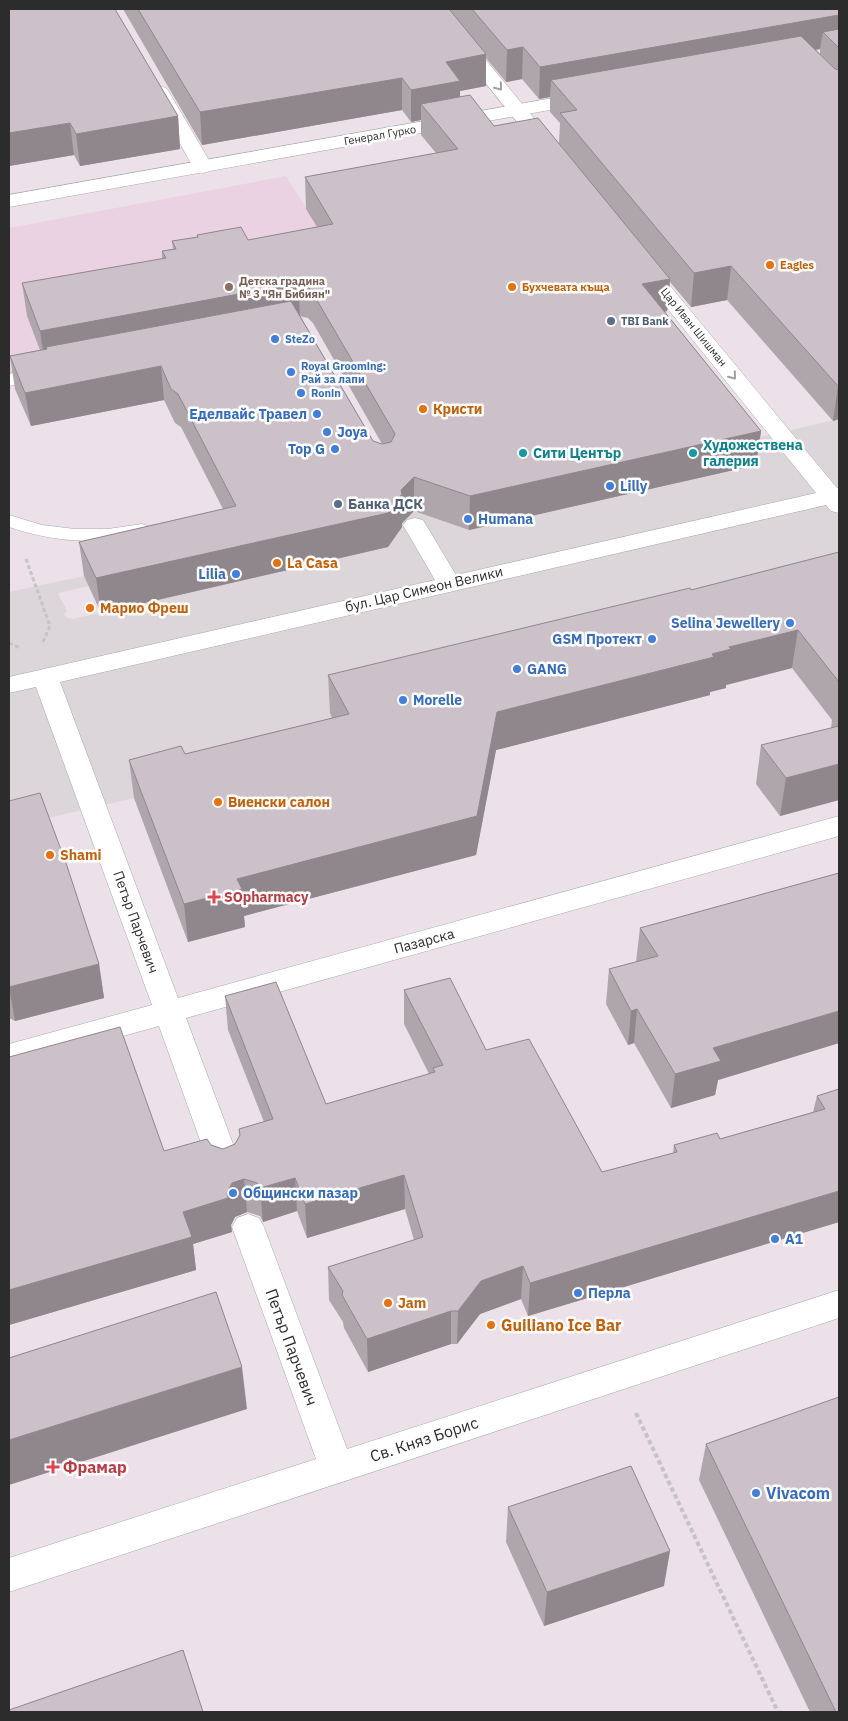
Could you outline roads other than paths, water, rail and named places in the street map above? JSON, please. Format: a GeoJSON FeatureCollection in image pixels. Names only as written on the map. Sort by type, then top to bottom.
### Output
{"type":"FeatureCollection","features":[{"type":"Feature","properties":{"kind":"street"},"geometry":{"type":"LineString","coordinates":[[435,9],[561,164]]}},
{"type":"Feature","properties":{"kind":"street"},"geometry":{"type":"LineString","coordinates":[[150,75],[203,167]]}},
{"type":"Feature","properties":{"kind":"street","name":"Генерал Гурко"},"geometry":{"type":"LineString","coordinates":[[9,201],[606,95]]}},
{"type":"Feature","properties":{"kind":"street","name":"Цар Иван Шишман"},"geometry":{"type":"LineString","coordinates":[[636,256],[837,499]]}},
{"type":"Feature","properties":{"kind":"street"},"geometry":{"type":"LineString","coordinates":[[9,380],[67,368]]}},
{"type":"Feature","properties":{"kind":"street","name":"бул. Цар Симеон Велики"},"geometry":{"type":"LineString","coordinates":[[9,684],[449,584],[837,499]]}},
{"type":"Feature","properties":{"kind":"street"},"geometry":{"type":"LineString","coordinates":[[415,525],[449,584]]}},
{"type":"Feature","properties":{"kind":"street","name":"Петър Парчевич"},"geometry":{"type":"LineString","coordinates":[[45,676],[226,1168]]}},
{"type":"Feature","properties":{"kind":"street","name":"Пазарска"},"geometry":{"type":"LineString","coordinates":[[9,1056],[839,826]]}},
{"type":"Feature","properties":{"kind":"street","name":"Петър Парчевич"},"geometry":{"type":"LineString","coordinates":[[248,1227],[337,1468]]}},
{"type":"Feature","properties":{"kind":"street","name":"Св. Княз Борис"},"geometry":{"type":"LineString","coordinates":[[9,1575],[839,1304]]}},
{"type":"Feature","properties":{"kind":"lane"},"geometry":{"type":"LineString","coordinates":[[9,521],[38,530],[83,536],[119,534],[159,527]]}},
{"type":"Feature","properties":{"kind":"place","name":"Eagles"},"geometry":{"type":"Point","coordinates":[770,265]}},
{"type":"Feature","properties":{"kind":"place","name":"Детска градина № 3 \"Ян Бибиян\""},"geometry":{"type":"Point","coordinates":[229,287]}},
{"type":"Feature","properties":{"kind":"place","name":"Бухчевата къща"},"geometry":{"type":"Point","coordinates":[512,287]}},
{"type":"Feature","properties":{"kind":"place","name":"TBI Bank"},"geometry":{"type":"Point","coordinates":[611,321]}},
{"type":"Feature","properties":{"kind":"place","name":"SteZo"},"geometry":{"type":"Point","coordinates":[275,339]}},
{"type":"Feature","properties":{"kind":"place","name":"Royal Grooming: Рай за лапи"},"geometry":{"type":"Point","coordinates":[291,372]}},
{"type":"Feature","properties":{"kind":"place","name":"Ronin"},"geometry":{"type":"Point","coordinates":[301,393]}},
{"type":"Feature","properties":{"kind":"place","name":"Кристи"},"geometry":{"type":"Point","coordinates":[423,409]}},
{"type":"Feature","properties":{"kind":"place","name":"Еделвайс Травел"},"geometry":{"type":"Point","coordinates":[317,414]}},
{"type":"Feature","properties":{"kind":"place","name":"Joya"},"geometry":{"type":"Point","coordinates":[327,432]}},
{"type":"Feature","properties":{"kind":"place","name":"Top G"},"geometry":{"type":"Point","coordinates":[335,449]}},
{"type":"Feature","properties":{"kind":"place","name":"Сити Център"},"geometry":{"type":"Point","coordinates":[523,453]}},
{"type":"Feature","properties":{"kind":"place","name":"Художествена галерия"},"geometry":{"type":"Point","coordinates":[693,453]}},
{"type":"Feature","properties":{"kind":"place","name":"Lilly"},"geometry":{"type":"Point","coordinates":[610,486]}},
{"type":"Feature","properties":{"kind":"place","name":"Банка ДСК"},"geometry":{"type":"Point","coordinates":[338,504]}},
{"type":"Feature","properties":{"kind":"place","name":"Humana"},"geometry":{"type":"Point","coordinates":[468,519]}},
{"type":"Feature","properties":{"kind":"place","name":"La Casa"},"geometry":{"type":"Point","coordinates":[277,563]}},
{"type":"Feature","properties":{"kind":"place","name":"Lilia"},"geometry":{"type":"Point","coordinates":[236,574]}},
{"type":"Feature","properties":{"kind":"place","name":"Марио Фреш"},"geometry":{"type":"Point","coordinates":[90,608]}},
{"type":"Feature","properties":{"kind":"place","name":"Selina Jewellery"},"geometry":{"type":"Point","coordinates":[790,623]}},
{"type":"Feature","properties":{"kind":"place","name":"GSM Протект"},"geometry":{"type":"Point","coordinates":[652,639]}},
{"type":"Feature","properties":{"kind":"place","name":"GANG"},"geometry":{"type":"Point","coordinates":[517,669]}},
{"type":"Feature","properties":{"kind":"place","name":"Morelle"},"geometry":{"type":"Point","coordinates":[403,700]}},
{"type":"Feature","properties":{"kind":"place","name":"Виенски салон"},"geometry":{"type":"Point","coordinates":[218,802]}},
{"type":"Feature","properties":{"kind":"place","name":"Shami"},"geometry":{"type":"Point","coordinates":[50,855]}},
{"type":"Feature","properties":{"kind":"place","name":"SOpharmacy"},"geometry":{"type":"Point","coordinates":[214,897]}},
{"type":"Feature","properties":{"kind":"place","name":"Общински пазар"},"geometry":{"type":"Point","coordinates":[233,1193]}},
{"type":"Feature","properties":{"kind":"place","name":"A1"},"geometry":{"type":"Point","coordinates":[775,1239]}},
{"type":"Feature","properties":{"kind":"place","name":"Перла"},"geometry":{"type":"Point","coordinates":[578,1293]}},
{"type":"Feature","properties":{"kind":"place","name":"Jam"},"geometry":{"type":"Point","coordinates":[388,1303]}},
{"type":"Feature","properties":{"kind":"place","name":"Guiliano Ice Bar"},"geometry":{"type":"Point","coordinates":[491,1325]}},
{"type":"Feature","properties":{"kind":"place","name":"Фрамар"},"geometry":{"type":"Point","coordinates":[53,1467]}},
{"type":"Feature","properties":{"kind":"place","name":"Vivacom"},"geometry":{"type":"Point","coordinates":[756,1493]}}]}
